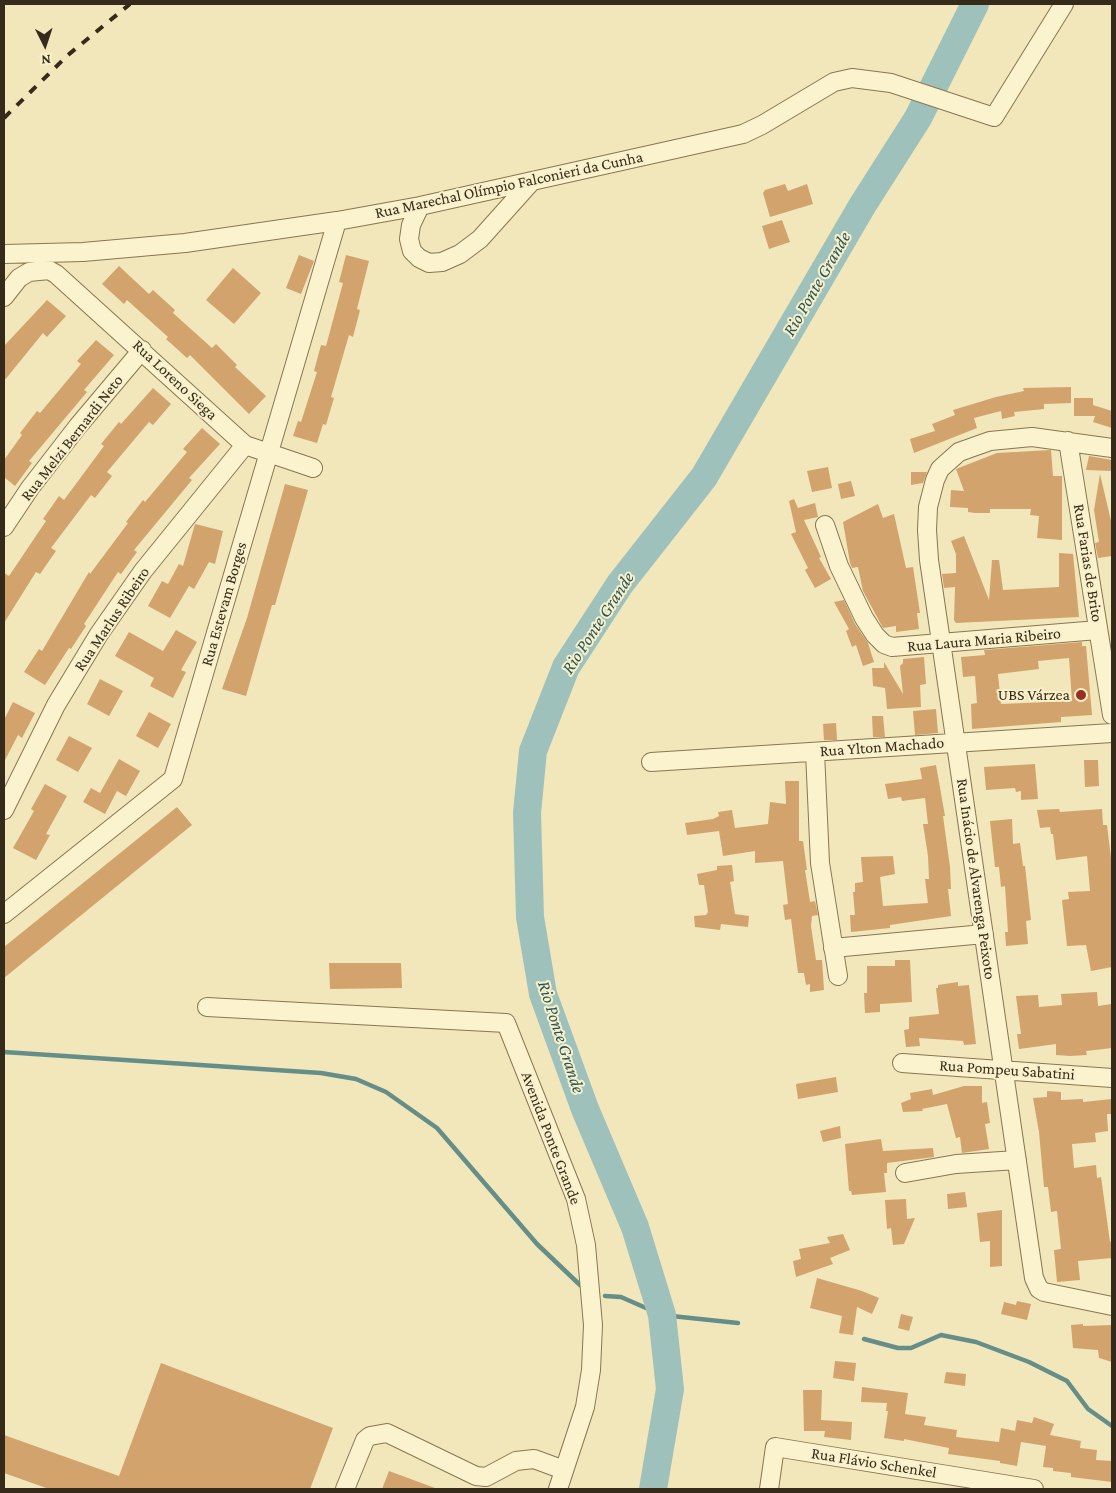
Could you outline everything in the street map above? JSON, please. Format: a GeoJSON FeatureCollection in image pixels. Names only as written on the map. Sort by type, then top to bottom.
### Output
{"type":"FeatureCollection","features":[{"type":"Feature","properties":{"kind":"street","name":"Rua Marechal Olímpio Falconieri da Cunha"},"geometry":{"type":"LineString","coordinates":[[4,254],[83,252],[166,244],[338,221],[420,206],[743,134],[762,125],[834,82],[852,78],[891,83],[994,117],[1064,4]]}},
{"type":"Feature","properties":{"kind":"street"},"geometry":{"type":"LineString","coordinates":[[420,206],[411,225],[409,239],[412,251],[419,258],[429,263],[442,262],[460,254],[480,239],[532,181]]}},
{"type":"Feature","properties":{"kind":"street","name":"Rua Estevam Borges"},"geometry":{"type":"LineString","coordinates":[[4,914],[172,779],[338,221]]}},
{"type":"Feature","properties":{"kind":"street","name":"Rua Loreno Siega"},"geometry":{"type":"LineString","coordinates":[[4,297],[20,278],[29,272],[49,270],[65,280],[245,445],[313,468]]}},
{"type":"Feature","properties":{"kind":"street","name":"Rua Melzi Bernardi Neto"},"geometry":{"type":"LineString","coordinates":[[4,527],[78,426],[142,350]]}},
{"type":"Feature","properties":{"kind":"street","name":"Rua Inácio de Alvarenga Peixoto"},"geometry":{"type":"LineString","coordinates":[[1068,441],[1032,436],[990,440],[959,452],[940,469],[928,507],[927,530],[1034,1278],[1039,1289],[1049,1294],[1112,1306]]}},
{"type":"Feature","properties":{"kind":"street"},"geometry":{"type":"LineString","coordinates":[[1068,441],[1112,448]]}},
{"type":"Feature","properties":{"kind":"street","name":"Rua Farias de Brito"},"geometry":{"type":"LineString","coordinates":[[1068,441],[1112,716]]}},
{"type":"Feature","properties":{"kind":"street","name":"Rua Marlus Ribeiro"},"geometry":{"type":"LineString","coordinates":[[4,810],[56,705],[99,634],[143,570],[245,445]]}},
{"type":"Feature","properties":{"kind":"street","name":"Rua Laura Maria Ribeiro"},"geometry":{"type":"LineString","coordinates":[[825,525],[850,591],[875,634],[884,644],[892,647],[942,644],[1098,630]]}},
{"type":"Feature","properties":{"kind":"street","name":"Rua Ylton Machado"},"geometry":{"type":"LineString","coordinates":[[651,762],[1112,733]]}},
{"type":"Feature","properties":{"kind":"street"},"geometry":{"type":"LineString","coordinates":[[816,752],[820,863],[838,976]]}},
{"type":"Feature","properties":{"kind":"street"},"geometry":{"type":"LineString","coordinates":[[833,948],[984,934]]}},
{"type":"Feature","properties":{"kind":"street","name":"Avenida Ponte Grande"},"geometry":{"type":"LineString","coordinates":[[207,1007],[506,1023],[576,1199],[586,1245],[593,1326],[591,1370],[584,1407],[558,1489]]}},
{"type":"Feature","properties":{"kind":"street","name":"Rua Pompeu Sabatini"},"geometry":{"type":"LineString","coordinates":[[902,1063],[1112,1078]]}},
{"type":"Feature","properties":{"kind":"street"},"geometry":{"type":"LineString","coordinates":[[905,1173],[956,1164],[1017,1160]]}},
{"type":"Feature","properties":{"kind":"street"},"geometry":{"type":"LineString","coordinates":[[345,1489],[366,1440],[370,1436],[387,1433],[476,1476],[486,1477],[516,1461],[534,1459],[564,1470]]}},
{"type":"Feature","properties":{"kind":"street","name":"Rua Flávio Schenkel"},"geometry":{"type":"LineString","coordinates":[[769,1489],[775,1447],[1032,1489]]}},
{"type":"Feature","properties":{"kind":"building"},"geometry":{"type":"Polygon","coordinates":[[[785,184],[788,191],[807,184],[813,204],[770,217],[763,193],[765,190],[785,184]]]}},
{"type":"Feature","properties":{"kind":"building"},"geometry":{"type":"Polygon","coordinates":[[[782,220],[790,242],[769,249],[762,226],[782,220]]]}},
{"type":"Feature","properties":{"kind":"building"},"geometry":{"type":"Polygon","coordinates":[[[299,255],[314,261],[301,294],[286,288],[299,255]]]}},
{"type":"Feature","properties":{"kind":"building"},"geometry":{"type":"Polygon","coordinates":[[[346,255],[369,261],[357,309],[360,310],[353,337],[349,335],[331,397],[334,398],[326,425],[323,424],[317,443],[293,436],[298,421],[301,422],[317,372],[314,371],[321,345],[326,346],[343,283],[339,282],[346,255]]]}},
{"type":"Feature","properties":{"kind":"building"},"geometry":{"type":"Polygon","coordinates":[[[119,266],[149,294],[153,290],[175,310],[173,313],[212,348],[216,344],[237,365],[235,367],[266,396],[249,414],[190,355],[187,358],[166,339],[168,337],[127,300],[124,304],[102,284],[119,266]]]}},
{"type":"Feature","properties":{"kind":"building"},"geometry":{"type":"Polygon","coordinates":[[[233,268],[261,293],[234,324],[206,300],[233,268]]]}},
{"type":"Feature","properties":{"kind":"building"},"geometry":{"type":"Polygon","coordinates":[[[47,300],[66,316],[47,337],[43,333],[4,381],[4,346],[47,300]]]}},
{"type":"Feature","properties":{"kind":"building"},"geometry":{"type":"Polygon","coordinates":[[[96,340],[114,355],[84,390],[87,392],[29,461],[32,463],[15,486],[4,477],[4,460],[22,435],[20,433],[37,411],[40,413],[81,364],[77,361],[96,340]]]}},
{"type":"Feature","properties":{"kind":"building"},"geometry":{"type":"Polygon","coordinates":[[[1071,387],[1071,403],[1044,404],[1044,409],[1014,412],[1015,416],[1002,419],[1001,411],[974,418],[977,428],[914,453],[910,439],[935,431],[932,424],[955,415],[953,410],[1024,391],[1023,388],[1071,387]]]}},
{"type":"Feature","properties":{"kind":"building"},"geometry":{"type":"Polygon","coordinates":[[[153,388],[171,404],[153,425],[149,422],[107,472],[112,476],[95,498],[91,495],[51,548],[56,551],[40,574],[36,572],[4,623],[4,573],[9,576],[46,521],[43,519],[59,496],[64,500],[104,446],[101,444],[119,422],[121,424],[153,388]]]}},
{"type":"Feature","properties":{"kind":"building"},"geometry":{"type":"Polygon","coordinates":[[[1074,398],[1093,398],[1093,405],[1112,411],[1112,428],[1093,422],[1095,416],[1074,416],[1074,398]]]}},
{"type":"Feature","properties":{"kind":"building"},"geometry":{"type":"Polygon","coordinates":[[[202,428],[220,444],[189,478],[192,480],[134,550],[137,552],[121,574],[118,572],[84,624],[86,626],[45,685],[24,672],[39,649],[42,651],[89,572],[90,574],[143,500],[145,502],[187,452],[183,449],[202,428]]]}},
{"type":"Feature","properties":{"kind":"building"},"geometry":{"type":"Polygon","coordinates":[[[1051,450],[1053,476],[1062,476],[1062,540],[1037,538],[1039,516],[1030,515],[1031,509],[990,509],[990,513],[975,513],[968,512],[968,508],[950,507],[951,490],[964,491],[956,469],[997,453],[1051,450]]]}},
{"type":"Feature","properties":{"kind":"building"},"geometry":{"type":"Polygon","coordinates":[[[1089,456],[1112,460],[1112,471],[1086,470],[1089,456]]]}},
{"type":"Feature","properties":{"kind":"building"},"geometry":{"type":"Polygon","coordinates":[[[828,467],[832,488],[812,492],[807,471],[828,467]]]}},
{"type":"Feature","properties":{"kind":"building"},"geometry":{"type":"Polygon","coordinates":[[[911,472],[927,472],[923,483],[911,485],[911,472]]]}},
{"type":"Feature","properties":{"kind":"building"},"geometry":{"type":"Polygon","coordinates":[[[1100,474],[1112,525],[1112,556],[1098,558],[1095,543],[1099,542],[1094,510],[1100,474]]]}},
{"type":"Feature","properties":{"kind":"building"},"geometry":{"type":"Polygon","coordinates":[[[851,481],[855,496],[841,499],[838,484],[851,481]]]}},
{"type":"Feature","properties":{"kind":"building"},"geometry":{"type":"Polygon","coordinates":[[[285,484],[308,490],[275,605],[272,605],[246,696],[222,689],[247,618],[285,484]]]}},
{"type":"Feature","properties":{"kind":"building"},"geometry":{"type":"Polygon","coordinates":[[[794,499],[798,508],[815,503],[818,517],[804,520],[821,557],[819,558],[831,579],[815,588],[805,570],[808,568],[791,534],[796,532],[789,501],[794,499]]]}},
{"type":"Feature","properties":{"kind":"building"},"geometry":{"type":"Polygon","coordinates":[[[878,504],[883,518],[894,514],[906,568],[913,567],[920,613],[917,613],[919,629],[896,632],[896,626],[883,628],[863,591],[858,567],[852,568],[850,563],[843,522],[878,504]]]}},
{"type":"Feature","properties":{"kind":"building"},"geometry":{"type":"Polygon","coordinates":[[[195,524],[223,531],[215,564],[209,562],[194,589],[189,586],[170,618],[148,606],[162,581],[168,584],[179,564],[183,566],[195,524]]]}},
{"type":"Feature","properties":{"kind":"building"},"geometry":{"type":"Polygon","coordinates":[[[964,536],[989,600],[992,560],[999,560],[1003,590],[1059,587],[1059,553],[1073,554],[1079,617],[956,623],[954,620],[955,587],[944,588],[942,574],[956,573],[956,554],[951,541],[964,536]]]}},
{"type":"Feature","properties":{"kind":"building"},"geometry":{"type":"Polygon","coordinates":[[[844,600],[855,624],[868,643],[874,662],[863,666],[856,645],[852,647],[846,631],[849,629],[834,602],[844,600]]]}},
{"type":"Feature","properties":{"kind":"building"},"geometry":{"type":"Polygon","coordinates":[[[176,630],[197,642],[181,670],[186,672],[173,698],[150,686],[154,678],[115,656],[129,632],[163,651],[176,630]]]}},
{"type":"Feature","properties":{"kind":"building"},"geometry":{"type":"Polygon","coordinates":[[[1082,642],[1082,646],[1086,646],[1092,715],[1061,717],[1061,722],[972,729],[971,704],[977,703],[975,676],[963,677],[961,657],[985,655],[984,650],[1082,642]],[[1069,658],[1038,661],[1039,669],[998,674],[1001,704],[1072,701],[1069,658]]]}},
{"type":"Feature","properties":{"kind":"building"},"geometry":{"type":"Polygon","coordinates":[[[924,657],[926,684],[920,685],[921,707],[887,709],[885,688],[873,686],[872,668],[884,668],[884,662],[903,694],[900,666],[903,663],[903,659],[924,657]]]}},
{"type":"Feature","properties":{"kind":"building"},"geometry":{"type":"Polygon","coordinates":[[[100,679],[123,691],[109,716],[87,704],[100,679]]]}},
{"type":"Feature","properties":{"kind":"building"},"geometry":{"type":"Polygon","coordinates":[[[13,702],[35,713],[22,738],[18,735],[4,762],[4,720],[13,702]]]}},
{"type":"Feature","properties":{"kind":"building"},"geometry":{"type":"Polygon","coordinates":[[[936,709],[938,733],[915,735],[913,711],[936,709]]]}},
{"type":"Feature","properties":{"kind":"building"},"geometry":{"type":"Polygon","coordinates":[[[149,712],[171,724],[158,748],[136,736],[149,712]]]}},
{"type":"Feature","properties":{"kind":"building"},"geometry":{"type":"Polygon","coordinates":[[[872,716],[883,716],[885,737],[873,737],[872,716]]]}},
{"type":"Feature","properties":{"kind":"building"},"geometry":{"type":"Polygon","coordinates":[[[836,723],[837,740],[824,740],[823,724],[836,723]]]}},
{"type":"Feature","properties":{"kind":"building"},"geometry":{"type":"Polygon","coordinates":[[[69,736],[92,748],[78,772],[56,760],[69,736]]]}},
{"type":"Feature","properties":{"kind":"building"},"geometry":{"type":"Polygon","coordinates":[[[119,759],[140,771],[126,796],[117,791],[105,814],[83,802],[91,788],[100,793],[119,759]]]}},
{"type":"Feature","properties":{"kind":"building"},"geometry":{"type":"Polygon","coordinates":[[[1084,760],[1098,760],[1099,786],[1085,787],[1084,760]]]}},
{"type":"Feature","properties":{"kind":"building"},"geometry":{"type":"Polygon","coordinates":[[[1035,764],[1038,799],[1021,800],[1021,791],[1016,792],[1015,788],[986,790],[984,767],[1035,764]]]}},
{"type":"Feature","properties":{"kind":"building"},"geometry":{"type":"Polygon","coordinates":[[[936,765],[945,816],[943,816],[950,867],[951,889],[948,889],[951,916],[890,925],[890,928],[851,932],[850,915],[855,915],[853,892],[855,892],[855,883],[863,882],[861,857],[893,856],[895,874],[880,877],[883,906],[928,903],[925,879],[929,879],[928,856],[923,824],[928,824],[925,798],[902,801],[901,797],[888,799],[885,784],[922,779],[920,768],[936,765]]]}},
{"type":"Feature","properties":{"kind":"building"},"geometry":{"type":"Polygon","coordinates":[[[785,781],[799,781],[799,841],[803,841],[810,902],[815,901],[818,915],[812,916],[811,926],[816,960],[822,960],[824,990],[810,992],[810,984],[806,985],[804,973],[798,973],[791,919],[785,920],[783,905],[788,904],[783,861],[755,863],[755,851],[723,856],[719,831],[687,835],[685,823],[713,819],[719,816],[718,812],[732,810],[735,828],[768,824],[770,802],[786,804],[785,781]]]}},
{"type":"Feature","properties":{"kind":"building"},"geometry":{"type":"Polygon","coordinates":[[[45,784],[67,796],[46,834],[50,835],[36,860],[13,848],[34,811],[31,809],[45,784]]]}},
{"type":"Feature","properties":{"kind":"building"},"geometry":{"type":"Polygon","coordinates":[[[177,807],[192,825],[4,978],[4,947],[177,807]]]}},
{"type":"Feature","properties":{"kind":"building"},"geometry":{"type":"Polygon","coordinates":[[[1059,809],[1060,812],[1102,809],[1103,825],[1107,825],[1112,866],[1112,967],[1091,971],[1086,945],[1067,946],[1062,900],[1069,899],[1068,892],[1090,891],[1087,856],[1056,860],[1053,834],[1051,834],[1050,827],[1040,828],[1037,810],[1059,809]]]}},
{"type":"Feature","properties":{"kind":"building"},"geometry":{"type":"Polygon","coordinates":[[[1012,819],[1013,844],[1020,843],[1023,866],[1025,866],[1031,920],[1026,921],[1028,944],[1006,946],[1005,932],[1008,932],[1005,886],[1001,887],[999,867],[995,867],[990,821],[1012,819]]]}},
{"type":"Feature","properties":{"kind":"building"},"geometry":{"type":"Polygon","coordinates":[[[732,865],[734,881],[730,882],[735,914],[749,916],[748,927],[721,924],[720,930],[695,927],[694,916],[706,915],[708,912],[704,885],[699,885],[697,874],[717,870],[717,866],[732,865]]]}},
{"type":"Feature","properties":{"kind":"building"},"geometry":{"type":"Polygon","coordinates":[[[895,960],[910,960],[912,1002],[880,1004],[880,1012],[865,1013],[864,993],[867,993],[867,966],[895,966],[895,960]]]}},
{"type":"Feature","properties":{"kind":"building"},"geometry":{"type":"Polygon","coordinates":[[[329,963],[401,963],[402,988],[330,989],[329,963]]]}},
{"type":"Feature","properties":{"kind":"building"},"geometry":{"type":"Polygon","coordinates":[[[958,982],[958,986],[969,985],[976,1044],[964,1045],[963,1041],[919,1038],[920,1046],[906,1047],[904,1030],[909,1029],[909,1017],[939,1014],[936,988],[938,988],[938,985],[958,982]]]}},
{"type":"Feature","properties":{"kind":"building"},"geometry":{"type":"Polygon","coordinates":[[[1097,992],[1098,1006],[1112,1004],[1112,1048],[1086,1051],[1087,1055],[1070,1056],[1056,1055],[1056,1044],[1019,1049],[1017,1034],[1021,1034],[1016,996],[1038,995],[1039,1007],[1062,1005],[1061,994],[1097,992]]]}},
{"type":"Feature","properties":{"kind":"building"},"geometry":{"type":"Polygon","coordinates":[[[836,1077],[838,1092],[798,1099],[796,1084],[836,1077]]]}},
{"type":"Feature","properties":{"kind":"building"},"geometry":{"type":"Polygon","coordinates":[[[964,1086],[982,1086],[982,1103],[987,1102],[990,1123],[985,1124],[989,1149],[962,1153],[960,1137],[956,1138],[947,1104],[922,1109],[923,1111],[903,1112],[901,1103],[911,1099],[910,1093],[932,1089],[933,1095],[964,1086]]]}},
{"type":"Feature","properties":{"kind":"building"},"geometry":{"type":"Polygon","coordinates":[[[1047,1091],[1061,1092],[1061,1100],[1083,1099],[1083,1102],[1112,1099],[1112,1114],[1107,1114],[1108,1131],[1095,1133],[1096,1142],[1072,1144],[1074,1168],[1096,1165],[1097,1178],[1101,1177],[1110,1242],[1112,1241],[1112,1258],[1078,1261],[1080,1280],[1057,1282],[1054,1250],[1061,1249],[1057,1211],[1051,1212],[1048,1187],[1044,1187],[1039,1132],[1033,1098],[1047,1097],[1047,1091]]]}},
{"type":"Feature","properties":{"kind":"building"},"geometry":{"type":"Polygon","coordinates":[[[840,1126],[841,1138],[823,1142],[820,1131],[840,1126]]]}},
{"type":"Feature","properties":{"kind":"building"},"geometry":{"type":"Polygon","coordinates":[[[881,1139],[883,1151],[933,1148],[934,1157],[887,1163],[887,1173],[884,1173],[886,1192],[852,1195],[851,1191],[849,1191],[845,1144],[881,1139]]]}},
{"type":"Feature","properties":{"kind":"building"},"geometry":{"type":"Polygon","coordinates":[[[965,1192],[967,1207],[948,1209],[947,1194],[965,1192]]]}},
{"type":"Feature","properties":{"kind":"building"},"geometry":{"type":"Polygon","coordinates":[[[906,1199],[907,1219],[915,1218],[904,1244],[893,1245],[891,1228],[887,1229],[885,1200],[906,1199]]]}},
{"type":"Feature","properties":{"kind":"building"},"geometry":{"type":"Polygon","coordinates":[[[1002,1210],[1002,1266],[990,1267],[990,1241],[980,1242],[977,1213],[1002,1210]]]}},
{"type":"Feature","properties":{"kind":"building"},"geometry":{"type":"Polygon","coordinates":[[[843,1234],[850,1250],[830,1258],[833,1264],[796,1277],[793,1261],[801,1259],[799,1249],[830,1243],[827,1237],[843,1234]]]}},
{"type":"Feature","properties":{"kind":"building"},"geometry":{"type":"Polygon","coordinates":[[[817,1278],[879,1298],[872,1314],[857,1307],[853,1335],[839,1333],[842,1316],[810,1308],[817,1278]]]}},
{"type":"Feature","properties":{"kind":"building"},"geometry":{"type":"Polygon","coordinates":[[[1017,1301],[1031,1304],[1027,1320],[1001,1314],[1004,1302],[1016,1305],[1017,1301]]]}},
{"type":"Feature","properties":{"kind":"building"},"geometry":{"type":"Polygon","coordinates":[[[901,1314],[913,1317],[909,1331],[898,1328],[901,1314]]]}},
{"type":"Feature","properties":{"kind":"building"},"geometry":{"type":"Polygon","coordinates":[[[1083,1324],[1083,1326],[1112,1325],[1112,1362],[1099,1358],[1098,1350],[1073,1348],[1071,1325],[1083,1324]]]}},
{"type":"Feature","properties":{"kind":"building"},"geometry":{"type":"Polygon","coordinates":[[[835,1361],[856,1363],[854,1381],[833,1378],[835,1361]]]}},
{"type":"Feature","properties":{"kind":"building"},"geometry":{"type":"Polygon","coordinates":[[[161,1363],[333,1428],[310,1489],[49,1489],[4,1473],[4,1435],[119,1476],[161,1363]]]}},
{"type":"Feature","properties":{"kind":"building"},"geometry":{"type":"Polygon","coordinates":[[[946,1372],[966,1374],[965,1386],[944,1383],[946,1372]]]}},
{"type":"Feature","properties":{"kind":"building"},"geometry":{"type":"Polygon","coordinates":[[[862,1387],[908,1393],[905,1414],[926,1417],[924,1425],[957,1430],[956,1437],[999,1442],[1001,1428],[1015,1431],[1017,1420],[1032,1423],[1034,1417],[1054,1424],[1050,1435],[1081,1441],[1080,1448],[1097,1450],[1096,1460],[1112,1461],[1112,1482],[1071,1477],[1071,1473],[1053,1471],[1053,1468],[1043,1467],[1046,1446],[1021,1442],[1017,1466],[1000,1463],[1000,1461],[948,1454],[949,1448],[904,1439],[904,1441],[884,1438],[888,1411],[886,1411],[887,1403],[861,1402],[862,1387]]]}},
{"type":"Feature","properties":{"kind":"building"},"geometry":{"type":"Polygon","coordinates":[[[803,1390],[822,1390],[821,1420],[852,1422],[851,1440],[824,1437],[825,1431],[804,1431],[803,1390]]]}},
{"type":"Feature","properties":{"kind":"building"},"geometry":{"type":"Polygon","coordinates":[[[389,1471],[435,1488],[382,1489],[389,1471]]]}},
{"type":"Feature","properties":{"kind":"waterway","name":"Rio Ponte Grande"},"geometry":{"type":"LineString","coordinates":[[653,1489],[670,1389],[662,1315],[635,1227],[585,1109],[543,994],[530,917],[527,813],[533,751],[566,667],[620,584],[704,477],[862,206],[918,118],[975,4]]}},
{"type":"Feature","properties":{"kind":"waterway"},"geometry":{"type":"LineString","coordinates":[[4,1052],[321,1073],[356,1079],[386,1092],[437,1128],[537,1244],[580,1285]]}},
{"type":"Feature","properties":{"kind":"waterway"},"geometry":{"type":"LineString","coordinates":[[605,1296],[621,1297],[662,1315],[738,1323]]}},
{"type":"Feature","properties":{"kind":"waterway"},"geometry":{"type":"LineString","coordinates":[[864,1339],[898,1348],[911,1348],[941,1335],[976,1342],[1029,1362],[1067,1381],[1088,1409],[1112,1426]]}},
{"type":"Feature","properties":{"kind":"railway"},"geometry":{"type":"LineString","coordinates":[[4,118],[68,55],[130,4]]}},
{"type":"Feature","properties":{"kind":"place","name":"UBS Várzea"},"geometry":{"type":"Point","coordinates":[1081,695]}}]}
